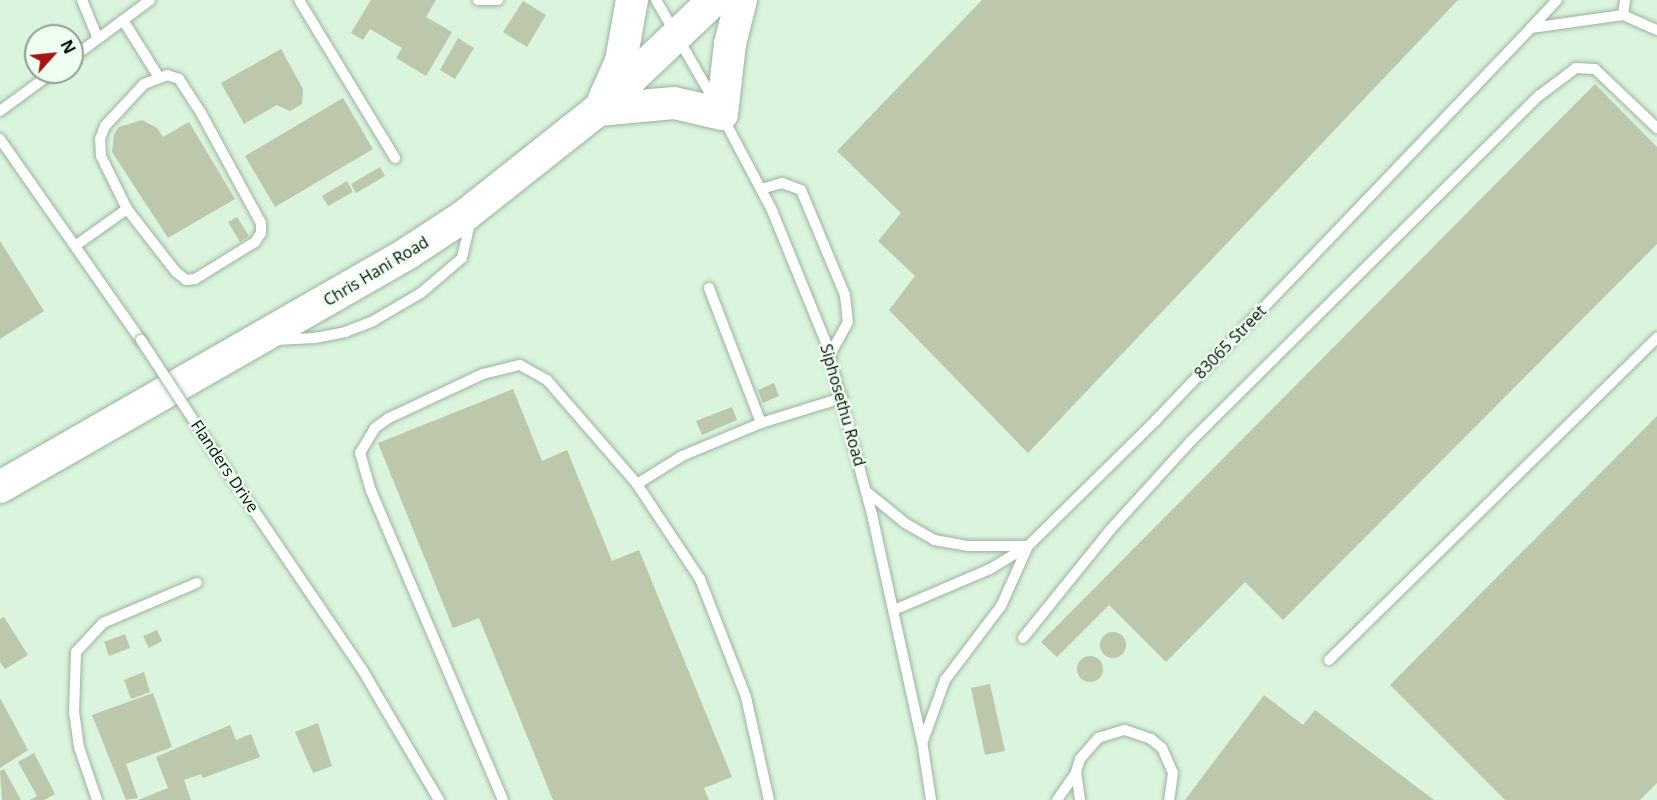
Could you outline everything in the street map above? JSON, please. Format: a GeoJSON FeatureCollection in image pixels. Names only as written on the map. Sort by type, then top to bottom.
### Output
{"type":"FeatureCollection","features":[{"type":"Feature","properties":{"kind":"main road"},"geometry":{"type":"LineString","coordinates":[[598,110],[621,61],[632,0]]}},
{"type":"Feature","properties":{"kind":"main road","name":"Chris Hani Road"},"geometry":{"type":"LineString","coordinates":[[0,488],[408,253],[472,210],[598,110],[678,37],[714,0]]}},
{"type":"Feature","properties":{"kind":"main road"},"geometry":{"type":"LineString","coordinates":[[598,110],[674,103],[722,114],[730,44],[741,0]]}},
{"type":"Feature","properties":{"kind":"lane"},"geometry":{"type":"LineString","coordinates":[[82,0],[98,39]]}},
{"type":"Feature","properties":{"kind":"lane"},"geometry":{"type":"LineString","coordinates":[[84,49],[150,0]]}},
{"type":"Feature","properties":{"kind":"lane"},"geometry":{"type":"LineString","coordinates":[[299,0],[395,158]]}},
{"type":"Feature","properties":{"kind":"lane"},"geometry":{"type":"LineString","coordinates":[[478,0],[498,0]]}},
{"type":"Feature","properties":{"kind":"lane","name":"Siphosethu Road"},"geometry":{"type":"LineString","coordinates":[[656,0],[722,114],[761,189],[830,354],[867,492],[894,610],[922,741],[931,800]]}},
{"type":"Feature","properties":{"kind":"lane","name":"83065 Street"},"geometry":{"type":"LineString","coordinates":[[894,610],[990,569],[1028,546],[1156,420],[1557,0]]}},
{"type":"Feature","properties":{"kind":"lane"},"geometry":{"type":"LineString","coordinates":[[1623,15],[1625,0]]}},
{"type":"Feature","properties":{"kind":"lane"},"geometry":{"type":"LineString","coordinates":[[1531,28],[1623,15],[1657,30]]}},
{"type":"Feature","properties":{"kind":"lane"},"geometry":{"type":"LineString","coordinates":[[123,20],[158,76]]}},
{"type":"Feature","properties":{"kind":"lane"},"geometry":{"type":"LineString","coordinates":[[1023,638],[1110,530],[1191,441],[1540,95],[1576,68],[1595,69],[1657,128]]}},
{"type":"Feature","properties":{"kind":"lane"},"geometry":{"type":"LineString","coordinates":[[158,76],[179,79],[201,113],[261,223],[261,233],[236,255],[195,279],[186,280],[176,272],[127,209],[104,163],[100,139],[105,126],[158,76]]}},
{"type":"Feature","properties":{"kind":"lane"},"geometry":{"type":"LineString","coordinates":[[0,111],[37,84]]}},
{"type":"Feature","properties":{"kind":"lane","name":"Flanders Drive"},"geometry":{"type":"LineString","coordinates":[[0,139],[141,340],[369,680],[440,800]]}},
{"type":"Feature","properties":{"kind":"lane"},"geometry":{"type":"LineString","coordinates":[[761,189],[782,183],[801,190],[845,295],[848,322],[830,354]]}},
{"type":"Feature","properties":{"kind":"lane"},"geometry":{"type":"LineString","coordinates":[[75,246],[127,209]]}},
{"type":"Feature","properties":{"kind":"lane"},"geometry":{"type":"LineString","coordinates":[[259,339],[296,340],[345,332],[373,321],[421,293],[462,258],[472,210]]}},
{"type":"Feature","properties":{"kind":"lane"},"geometry":{"type":"LineString","coordinates":[[709,288],[761,423]]}},
{"type":"Feature","properties":{"kind":"lane"},"geometry":{"type":"LineString","coordinates":[[1329,660],[1657,338]]}},
{"type":"Feature","properties":{"kind":"lane"},"geometry":{"type":"LineString","coordinates":[[503,800],[371,491],[360,453],[375,428],[389,418],[483,374],[520,365],[547,380],[637,484],[700,579],[746,697],[769,800]]}},
{"type":"Feature","properties":{"kind":"lane"},"geometry":{"type":"LineString","coordinates":[[637,484],[682,456],[761,423],[842,398]]}},
{"type":"Feature","properties":{"kind":"lane"},"geometry":{"type":"LineString","coordinates":[[867,492],[905,523],[934,540],[968,546],[1028,546],[1000,606],[945,680],[922,741]]}},
{"type":"Feature","properties":{"kind":"lane"},"geometry":{"type":"LineString","coordinates":[[97,800],[79,747],[74,714],[76,652],[103,623],[197,583]]}},
{"type":"Feature","properties":{"kind":"lane"},"geometry":{"type":"LineString","coordinates":[[1057,800],[1076,772],[1084,753],[1098,738],[1125,730],[1139,733],[1162,748],[1173,773],[1169,800]]}},
{"type":"Feature","properties":{"kind":"lane"},"geometry":{"type":"LineString","coordinates":[[1076,772],[1080,800]]}},
{"type":"Feature","properties":{"kind":"building"},"geometry":{"type":"Polygon","coordinates":[[[371,0],[436,0],[426,17],[452,32],[426,76],[396,58],[402,48],[370,29],[363,40],[351,33],[371,0]]]}},
{"type":"Feature","properties":{"kind":"building"},"geometry":{"type":"Polygon","coordinates":[[[982,0],[1458,0],[1028,453],[889,310],[915,276],[878,241],[901,213],[837,151],[982,0]]]}},
{"type":"Feature","properties":{"kind":"building"},"geometry":{"type":"Polygon","coordinates":[[[523,1],[546,15],[527,47],[503,32],[523,1]]]}},
{"type":"Feature","properties":{"kind":"building"},"geometry":{"type":"Polygon","coordinates":[[[458,38],[474,48],[455,79],[440,70],[458,38]]]}},
{"type":"Feature","properties":{"kind":"building"},"geometry":{"type":"Polygon","coordinates":[[[281,49],[303,89],[302,104],[290,111],[277,105],[244,124],[221,83],[281,49]]]}},
{"type":"Feature","properties":{"kind":"building"},"geometry":{"type":"Polygon","coordinates":[[[1595,84],[1657,147],[1657,244],[1283,620],[1245,582],[1166,662],[1109,605],[1057,657],[1041,642],[1595,84]]]}},
{"type":"Feature","properties":{"kind":"building"},"geometry":{"type":"Polygon","coordinates":[[[343,98],[373,149],[275,207],[245,156],[343,98]]]}},
{"type":"Feature","properties":{"kind":"building"},"geometry":{"type":"Polygon","coordinates":[[[142,120],[157,128],[163,137],[189,122],[235,199],[168,238],[112,152],[114,134],[119,127],[142,120]]]}},
{"type":"Feature","properties":{"kind":"building"},"geometry":{"type":"Polygon","coordinates":[[[380,167],[385,176],[356,193],[351,184],[380,167]]]}},
{"type":"Feature","properties":{"kind":"building"},"geometry":{"type":"Polygon","coordinates":[[[347,181],[353,192],[328,206],[322,196],[347,181]]]}},
{"type":"Feature","properties":{"kind":"building"},"geometry":{"type":"Polygon","coordinates":[[[237,217],[249,236],[240,242],[228,222],[237,217]]]}},
{"type":"Feature","properties":{"kind":"building"},"geometry":{"type":"Polygon","coordinates":[[[0,241],[44,311],[0,339],[0,241]]]}},
{"type":"Feature","properties":{"kind":"building"},"geometry":{"type":"Polygon","coordinates":[[[774,383],[779,396],[763,403],[758,390],[774,383]]]}},
{"type":"Feature","properties":{"kind":"building"},"geometry":{"type":"Polygon","coordinates":[[[513,389],[542,461],[567,450],[612,561],[639,550],[732,777],[704,788],[709,800],[553,800],[479,618],[453,628],[378,443],[513,389]]]}},
{"type":"Feature","properties":{"kind":"building"},"geometry":{"type":"Polygon","coordinates":[[[732,407],[737,420],[702,435],[696,421],[732,407]]]}},
{"type":"Feature","properties":{"kind":"building"},"geometry":{"type":"Polygon","coordinates":[[[1657,416],[1657,783],[1640,800],[1505,800],[1390,685],[1657,416]]]}},
{"type":"Feature","properties":{"kind":"building"},"geometry":{"type":"Polygon","coordinates":[[[4,617],[28,655],[5,669],[0,662],[0,619],[4,617]]]}},
{"type":"Feature","properties":{"kind":"building"},"geometry":{"type":"Polygon","coordinates":[[[157,630],[162,641],[149,648],[143,636],[157,630]]]}},
{"type":"Feature","properties":{"kind":"building"},"geometry":{"type":"Polygon","coordinates":[[[1113,632],[1122,636],[1126,645],[1122,654],[1113,658],[1104,654],[1100,645],[1104,636],[1113,632]]]}},
{"type":"Feature","properties":{"kind":"building"},"geometry":{"type":"Polygon","coordinates":[[[125,634],[130,648],[109,656],[104,642],[125,634]]]}},
{"type":"Feature","properties":{"kind":"building"},"geometry":{"type":"Polygon","coordinates":[[[1090,656],[1099,660],[1103,669],[1099,678],[1090,682],[1081,678],[1077,669],[1081,660],[1090,656]]]}},
{"type":"Feature","properties":{"kind":"building"},"geometry":{"type":"Polygon","coordinates":[[[144,672],[150,692],[131,699],[124,680],[144,672]]]}},
{"type":"Feature","properties":{"kind":"building"},"geometry":{"type":"Polygon","coordinates":[[[990,684],[1005,751],[985,755],[971,688],[990,684]]]}},
{"type":"Feature","properties":{"kind":"building"},"geometry":{"type":"Polygon","coordinates":[[[153,693],[172,747],[126,764],[138,798],[126,800],[92,715],[153,693]]]}},
{"type":"Feature","properties":{"kind":"building"},"geometry":{"type":"Polygon","coordinates":[[[1264,695],[1303,725],[1315,710],[1434,800],[1185,800],[1264,695]]]}},
{"type":"Feature","properties":{"kind":"building"},"geometry":{"type":"Polygon","coordinates":[[[0,698],[28,750],[0,768],[0,698]]]}},
{"type":"Feature","properties":{"kind":"building"},"geometry":{"type":"Polygon","coordinates":[[[318,723],[332,766],[313,773],[295,732],[318,723]]]}},
{"type":"Feature","properties":{"kind":"building"},"geometry":{"type":"Polygon","coordinates":[[[230,725],[236,740],[251,734],[260,757],[203,778],[201,774],[184,780],[191,800],[138,800],[168,788],[156,757],[230,725]]]}},
{"type":"Feature","properties":{"kind":"building"},"geometry":{"type":"Polygon","coordinates":[[[34,753],[55,794],[44,800],[30,800],[37,796],[18,762],[34,753]]]}},
{"type":"Feature","properties":{"kind":"building"},"geometry":{"type":"Polygon","coordinates":[[[4,769],[21,800],[2,800],[0,771],[4,769]]]}}]}
